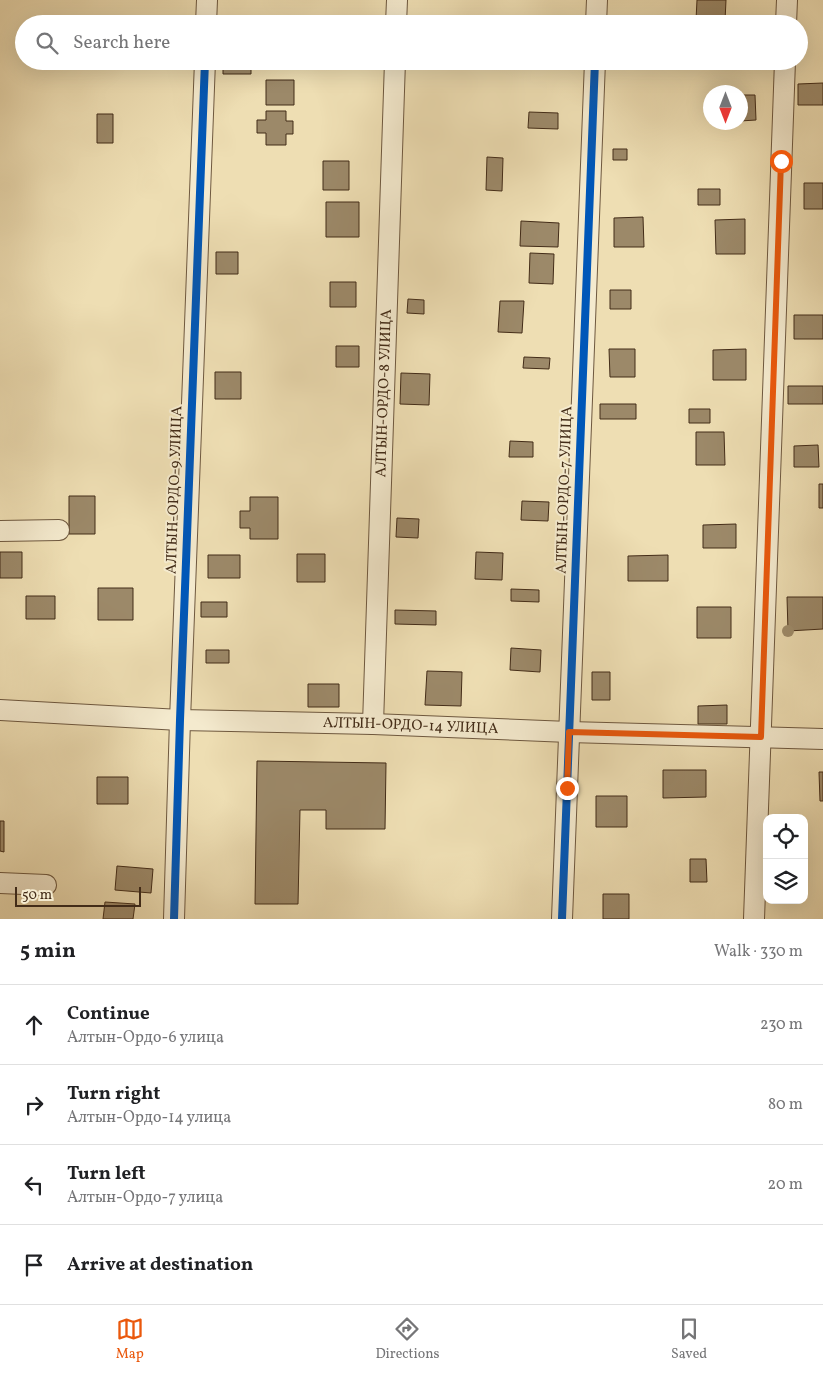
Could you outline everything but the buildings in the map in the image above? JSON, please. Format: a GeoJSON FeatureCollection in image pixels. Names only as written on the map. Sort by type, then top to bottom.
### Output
{"type":"FeatureCollection","features":[{"type":"Feature","properties":{"kind":"street"},"geometry":{"type":"LineString","coordinates":[[206,15],[207,0]]}},
{"type":"Feature","properties":{"kind":"street"},"geometry":{"type":"LineString","coordinates":[[396,15],[397,0]]}},
{"type":"Feature","properties":{"kind":"street"},"geometry":{"type":"LineString","coordinates":[[596,15],[597,0]]}},
{"type":"Feature","properties":{"kind":"street"},"geometry":{"type":"LineString","coordinates":[[786,15],[787,0]]}},
{"type":"Feature","properties":{"kind":"street","name":"АЛТЫН-ОРДО-9 УЛИЦА"},"geometry":{"type":"LineString","coordinates":[[174,919],[205,70]]}},
{"type":"Feature","properties":{"kind":"street","name":"АЛТЫН-ОРДО-8 УЛИЦА"},"geometry":{"type":"LineString","coordinates":[[373,724],[395,70]]}},
{"type":"Feature","properties":{"kind":"street","name":"АЛТЫН-ОРДО-7 УЛИЦА"},"geometry":{"type":"LineString","coordinates":[[562,919],[595,70]]}},
{"type":"Feature","properties":{"kind":"street"},"geometry":{"type":"LineString","coordinates":[[754,919],[784,70]]}},
{"type":"Feature","properties":{"kind":"street"},"geometry":{"type":"LineString","coordinates":[[0,531],[59,530]]}},
{"type":"Feature","properties":{"kind":"street","name":"АЛТЫН-ОРДО-14 УЛИЦА"},"geometry":{"type":"LineString","coordinates":[[0,710],[180,720],[373,724],[823,739]]}},
{"type":"Feature","properties":{"kind":"street"},"geometry":{"type":"LineString","coordinates":[[0,883],[46,884]]}},
{"type":"Feature","properties":{"kind":"cycle path"},"geometry":{"type":"LineString","coordinates":[[174,919],[205,70]]}},
{"type":"Feature","properties":{"kind":"cycle path"},"geometry":{"type":"LineString","coordinates":[[562,919],[595,70]]}},
{"type":"Feature","properties":{"kind":"route"},"geometry":{"type":"LineString","coordinates":[[567,788],[569,732],[761,737],[781,161]]}}]}
